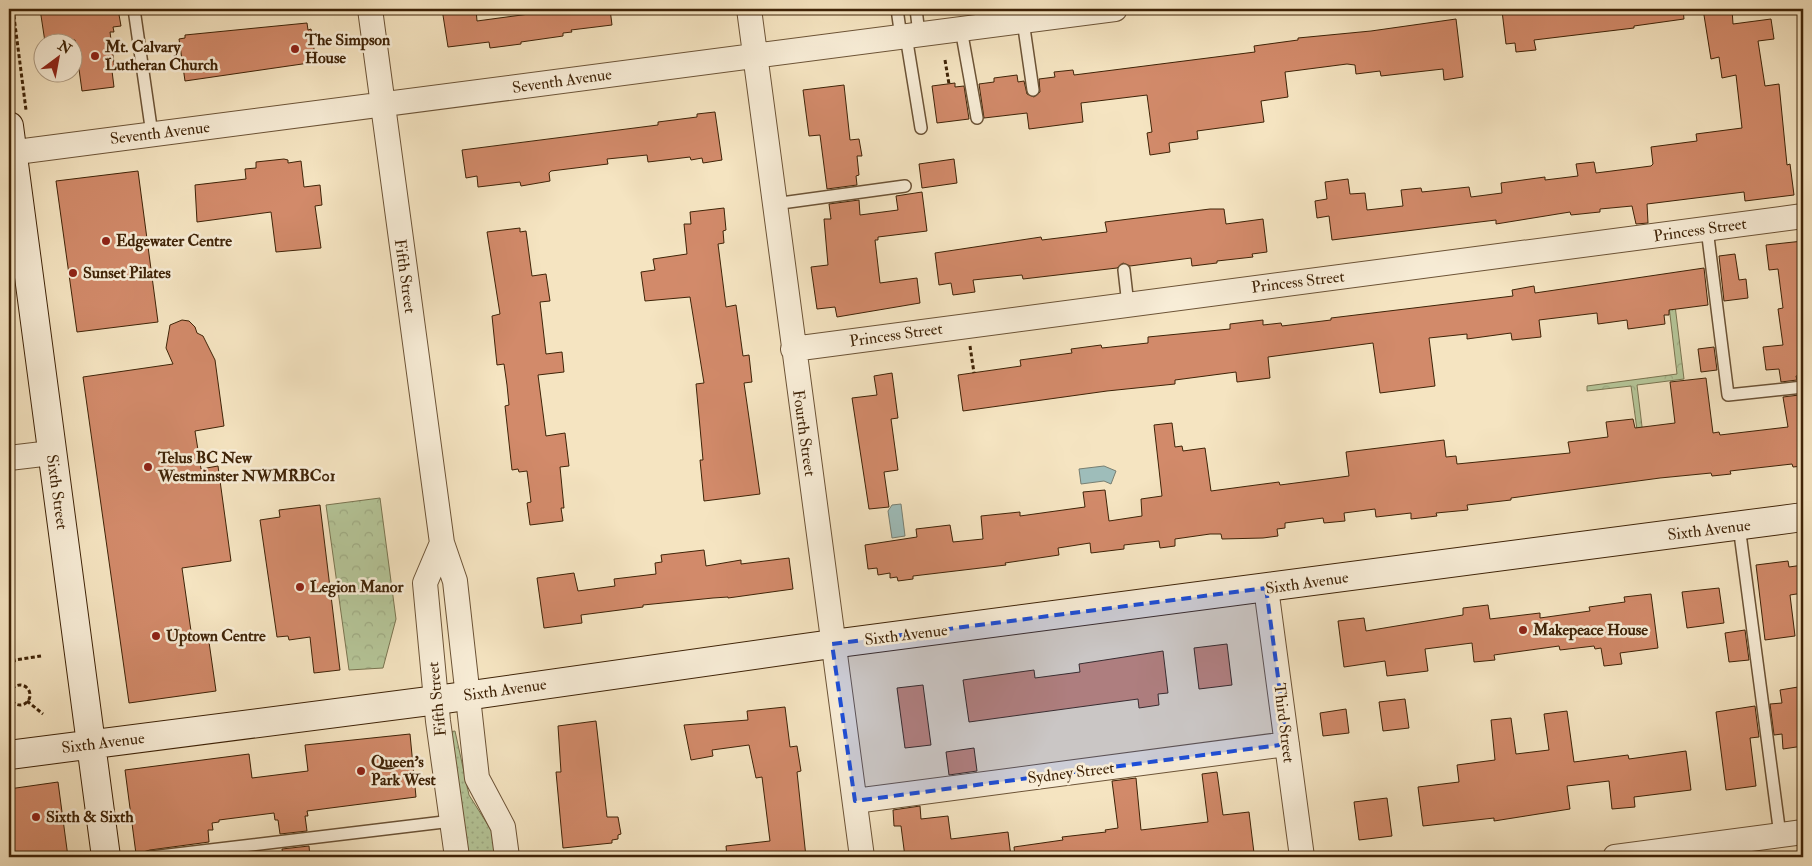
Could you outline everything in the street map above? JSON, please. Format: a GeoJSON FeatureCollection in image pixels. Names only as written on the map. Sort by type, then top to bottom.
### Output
{"type":"FeatureCollection","features":[{"type":"Feature","properties":{"kind":"street","name":"Fifth Street"},"geometry":{"type":"LineString","coordinates":[[370,9],[442,543],[455,581],[477,778],[503,827],[507,857]]}},
{"type":"Feature","properties":{"kind":"street","name":"Fourth Street"},"geometry":{"type":"LineString","coordinates":[[749,9],[832,644],[856,801],[862,857]]}},
{"type":"Feature","properties":{"kind":"street","name":"Seventh Avenue"},"geometry":{"type":"LineString","coordinates":[[11,153],[1115,9]]}},
{"type":"Feature","properties":{"kind":"street","name":"Sixth Street"},"geometry":{"type":"LineString","coordinates":[[18,122],[11,153],[106,857]]}},
{"type":"Feature","properties":{"kind":"street","name":"Princess Street"},"geometry":{"type":"LineString","coordinates":[[793,349],[1803,216]]}},
{"type":"Feature","properties":{"kind":"street"},"geometry":{"type":"LineString","coordinates":[[9,458],[52,453]]}},
{"type":"Feature","properties":{"kind":"street","name":"Sixth Avenue"},"geometry":{"type":"LineString","coordinates":[[9,755],[468,696],[832,644],[1803,517]]}},
{"type":"Feature","properties":{"kind":"street","name":"Fifth Street"},"geometry":{"type":"LineString","coordinates":[[442,543],[425,583],[437,700],[457,857]]}},
{"type":"Feature","properties":{"kind":"street","name":"Third Street"},"geometry":{"type":"LineString","coordinates":[[1266,588],[1302,857]]}},
{"type":"Feature","properties":{"kind":"street","name":"Sydney Street"},"geometry":{"type":"LineString","coordinates":[[856,801],[1287,744]]}},
{"type":"Feature","properties":{"kind":"street"},"geometry":{"type":"LineString","coordinates":[[1615,857],[1803,832]]}},
{"type":"Feature","properties":{"kind":"lane"},"geometry":{"type":"LineString","coordinates":[[134,9],[152,134]]}},
{"type":"Feature","properties":{"kind":"lane"},"geometry":{"type":"LineString","coordinates":[[897,9],[909,35],[921,128]]}},
{"type":"Feature","properties":{"kind":"lane"},"geometry":{"type":"LineString","coordinates":[[909,35],[916,9]]}},
{"type":"Feature","properties":{"kind":"lane"},"geometry":{"type":"LineString","coordinates":[[1023,21],[1033,90]]}},
{"type":"Feature","properties":{"kind":"lane"},"geometry":{"type":"LineString","coordinates":[[961,29],[977,118]]}},
{"type":"Feature","properties":{"kind":"lane"},"geometry":{"type":"LineString","coordinates":[[774,204],[905,186]]}},
{"type":"Feature","properties":{"kind":"lane"},"geometry":{"type":"LineString","coordinates":[[1707,229],[1728,395],[1803,386]]}},
{"type":"Feature","properties":{"kind":"lane"},"geometry":{"type":"LineString","coordinates":[[1124,270],[1128,305]]}},
{"type":"Feature","properties":{"kind":"lane"},"geometry":{"type":"LineString","coordinates":[[1739,526],[1780,835]]}},
{"type":"Feature","properties":{"kind":"lane"},"geometry":{"type":"LineString","coordinates":[[151,857],[452,820]]}},
{"type":"Feature","properties":{"kind":"path"},"geometry":{"type":"LineString","coordinates":[[13,9],[18,122]]}},
{"type":"Feature","properties":{"kind":"path"},"geometry":{"type":"LineString","coordinates":[[945,60],[949,84]]}},
{"type":"Feature","properties":{"kind":"path"},"geometry":{"type":"LineString","coordinates":[[970,343],[974,373]]}},
{"type":"Feature","properties":{"kind":"path"},"geometry":{"type":"LineString","coordinates":[[9,668],[15,660],[41,656]]}},
{"type":"Feature","properties":{"kind":"path"},"geometry":{"type":"LineString","coordinates":[[9,685],[13,688]]}},
{"type":"Feature","properties":{"kind":"path"},"geometry":{"type":"LineString","coordinates":[[19,685],[26,686],[30,692],[28,701],[22,704],[14,702],[10,694],[13,688],[19,685]]}},
{"type":"Feature","properties":{"kind":"path"},"geometry":{"type":"LineString","coordinates":[[28,701],[44,714]]}},
{"type":"Feature","properties":{"kind":"highlighted area"},"geometry":{"type":"Polygon","coordinates":[[[1266,588],[1287,744],[855,801],[832,644],[1266,588]]]}},
{"type":"Feature","properties":{"kind":"green space"},"geometry":{"type":"Polygon","coordinates":[[[1674,297],[1684,379],[1637,385],[1644,443],[1639,444],[1631,386],[1587,391],[1587,386],[1677,374],[1668,298],[1674,297]]]}},
{"type":"Feature","properties":{"kind":"green space"},"geometry":{"type":"Polygon","coordinates":[[[380,498],[396,619],[383,668],[349,670],[326,505],[380,498]]]}},
{"type":"Feature","properties":{"kind":"green space"},"geometry":{"type":"Polygon","coordinates":[[[455,731],[469,795],[493,833],[497,857],[465,857],[449,732],[455,731]]]}},
{"type":"Feature","properties":{"kind":"water"},"geometry":{"type":"Polygon","coordinates":[[[1104,466],[1116,471],[1111,484],[1104,481],[1081,484],[1079,469],[1104,466]]]}},
{"type":"Feature","properties":{"kind":"water"},"geometry":{"type":"Polygon","coordinates":[[[901,504],[905,536],[892,538],[888,511],[892,505],[901,504]]]}},
{"type":"Feature","properties":{"kind":"building"},"geometry":{"type":"Polygon","coordinates":[[[40,9],[118,9],[121,26],[113,27],[114,32],[110,32],[115,71],[112,71],[114,87],[82,91],[82,32],[43,32],[40,9]]]}},
{"type":"Feature","properties":{"kind":"building"},"geometry":{"type":"Polygon","coordinates":[[[442,9],[476,9],[477,21],[544,12],[544,9],[610,9],[612,25],[571,30],[572,32],[563,33],[563,36],[521,42],[521,44],[490,48],[489,42],[448,47],[442,9]]]}},
{"type":"Feature","properties":{"kind":"building"},"geometry":{"type":"Polygon","coordinates":[[[1517,9],[1683,9],[1684,19],[1634,26],[1634,28],[1534,40],[1536,50],[1516,52],[1515,43],[1506,44],[1502,11],[1517,9]]]}},
{"type":"Feature","properties":{"kind":"building"},"geometry":{"type":"Polygon","coordinates":[[[1703,9],[1732,9],[1733,24],[1771,19],[1774,39],[1758,41],[1765,86],[1779,84],[1787,165],[1790,164],[1794,195],[1745,201],[1744,192],[1647,204],[1648,223],[1636,224],[1632,206],[1600,209],[1600,212],[1571,215],[1570,212],[1496,224],[1496,220],[1332,240],[1329,216],[1317,218],[1315,201],[1327,199],[1325,182],[1348,179],[1350,194],[1365,193],[1367,210],[1403,206],[1401,190],[1421,188],[1422,192],[1469,187],[1471,197],[1502,193],[1501,183],[1545,177],[1545,180],[1578,176],[1576,164],[1594,162],[1596,173],[1651,166],[1653,164],[1651,147],[1697,141],[1696,134],[1742,128],[1736,75],[1722,78],[1719,57],[1711,59],[1703,9]]]}},
{"type":"Feature","properties":{"kind":"building"},"geometry":{"type":"Polygon","coordinates":[[[1456,19],[1463,77],[1444,80],[1443,69],[1381,76],[1380,71],[1356,74],[1355,65],[1347,64],[1285,72],[1288,97],[1261,101],[1264,122],[1197,131],[1198,139],[1169,143],[1170,152],[1150,155],[1147,133],[1152,132],[1147,95],[1081,103],[1083,122],[1029,129],[1027,113],[984,118],[979,84],[994,82],[994,78],[1017,75],[1018,82],[1024,81],[1027,94],[1034,97],[1040,92],[1039,79],[1055,77],[1054,72],[1073,70],[1074,75],[1255,52],[1254,46],[1298,40],[1298,38],[1371,31],[1456,19]]]}},
{"type":"Feature","properties":{"kind":"building"},"geometry":{"type":"Polygon","coordinates":[[[307,23],[308,30],[311,29],[316,62],[185,81],[179,39],[185,38],[185,35],[307,23]]]}},
{"type":"Feature","properties":{"kind":"building"},"geometry":{"type":"Polygon","coordinates":[[[955,83],[955,87],[964,86],[969,119],[937,123],[932,86],[955,83]]]}},
{"type":"Feature","properties":{"kind":"building"},"geometry":{"type":"Polygon","coordinates":[[[844,85],[850,140],[859,139],[862,156],[857,156],[859,175],[856,176],[857,185],[827,189],[820,135],[809,136],[803,90],[844,85]]]}},
{"type":"Feature","properties":{"kind":"building"},"geometry":{"type":"Polygon","coordinates":[[[715,112],[722,160],[703,163],[702,158],[691,160],[690,157],[648,162],[647,155],[607,159],[608,164],[551,171],[549,173],[550,181],[521,186],[520,182],[478,187],[477,176],[466,178],[462,150],[658,125],[658,122],[697,117],[697,114],[715,112]]]}},
{"type":"Feature","properties":{"kind":"building"},"geometry":{"type":"Polygon","coordinates":[[[954,159],[957,183],[922,188],[919,164],[954,159]]]}},
{"type":"Feature","properties":{"kind":"building"},"geometry":{"type":"Polygon","coordinates":[[[288,160],[288,163],[301,161],[304,187],[320,185],[322,205],[315,206],[321,248],[276,252],[271,212],[197,222],[195,185],[246,179],[245,169],[256,168],[256,162],[288,160]]]}},
{"type":"Feature","properties":{"kind":"building","name":"Edgewater Centre"},"geometry":{"type":"Polygon","coordinates":[[[138,171],[158,322],[77,332],[56,181],[138,171]]]}},
{"type":"Feature","properties":{"kind":"building"},"geometry":{"type":"Polygon","coordinates":[[[922,192],[927,231],[878,237],[878,240],[875,240],[880,283],[917,278],[920,303],[837,317],[835,307],[817,309],[811,267],[828,265],[824,219],[831,219],[829,204],[859,200],[860,215],[898,210],[896,196],[922,192]]]}},
{"type":"Feature","properties":{"kind":"building"},"geometry":{"type":"Polygon","coordinates":[[[724,208],[726,230],[723,231],[724,243],[718,244],[726,307],[736,305],[743,356],[749,355],[752,382],[744,383],[760,494],[704,501],[700,460],[703,460],[696,384],[704,383],[690,297],[645,301],[641,272],[655,270],[653,259],[687,254],[684,224],[691,224],[690,212],[724,208]]]}},
{"type":"Feature","properties":{"kind":"building"},"geometry":{"type":"Polygon","coordinates":[[[1210,209],[1224,209],[1226,224],[1263,219],[1267,252],[1252,254],[1253,257],[1192,266],[1191,258],[1130,266],[1123,263],[1117,268],[1023,279],[1022,275],[973,280],[975,292],[953,295],[951,283],[939,285],[935,253],[1041,237],[1042,240],[1107,232],[1105,222],[1210,209]]]}},
{"type":"Feature","properties":{"kind":"building"},"geometry":{"type":"Polygon","coordinates":[[[520,228],[520,232],[526,231],[532,276],[546,274],[550,301],[540,302],[546,354],[562,352],[564,372],[538,375],[546,436],[565,433],[569,466],[560,467],[564,508],[561,508],[563,521],[530,525],[527,503],[531,502],[527,471],[519,472],[518,469],[512,470],[505,406],[509,405],[507,385],[504,364],[497,365],[492,316],[500,314],[487,232],[520,228]]]}},
{"type":"Feature","properties":{"kind":"building"},"geometry":{"type":"Polygon","coordinates":[[[1803,241],[1803,375],[1796,376],[1797,380],[1781,382],[1779,369],[1766,370],[1763,347],[1783,345],[1778,309],[1783,308],[1778,269],[1769,270],[1766,245],[1803,241]]]}},
{"type":"Feature","properties":{"kind":"building"},"geometry":{"type":"Polygon","coordinates":[[[1735,254],[1739,280],[1746,279],[1748,298],[1724,301],[1719,256],[1735,254]]]}},
{"type":"Feature","properties":{"kind":"building"},"geometry":{"type":"Polygon","coordinates":[[[1704,268],[1708,305],[1669,310],[1669,315],[1664,315],[1665,324],[1628,329],[1627,320],[1598,324],[1597,313],[1539,320],[1541,337],[1512,340],[1511,333],[1467,339],[1467,334],[1429,338],[1435,386],[1380,393],[1373,343],[1268,357],[1270,378],[1237,382],[1236,372],[1175,380],[1175,384],[1107,391],[963,411],[958,375],[1021,366],[1020,360],[1072,353],[1071,349],[1101,345],[1102,348],[1148,343],[1148,337],[1230,329],[1230,324],[1263,320],[1263,325],[1281,323],[1282,326],[1331,320],[1331,318],[1513,296],[1512,290],[1534,286],[1535,293],[1704,268]]]}},
{"type":"Feature","properties":{"kind":"building","name":"Telus BC New Westminster NWMRBC01"},"geometry":{"type":"Polygon","coordinates":[[[182,320],[189,321],[195,327],[197,333],[203,336],[215,360],[224,426],[195,431],[201,469],[218,466],[231,561],[182,568],[192,638],[208,635],[216,691],[129,703],[83,377],[173,364],[166,348],[170,325],[182,320]]]}},
{"type":"Feature","properties":{"kind":"building"},"geometry":{"type":"Polygon","coordinates":[[[1714,347],[1717,370],[1701,372],[1698,349],[1714,347]]]}},
{"type":"Feature","properties":{"kind":"building"},"geometry":{"type":"Polygon","coordinates":[[[892,373],[898,418],[891,419],[898,470],[884,472],[889,507],[869,509],[852,398],[877,395],[874,376],[892,373]]]}},
{"type":"Feature","properties":{"kind":"building"},"geometry":{"type":"Polygon","coordinates":[[[1706,378],[1713,433],[1719,432],[1720,435],[1788,427],[1783,397],[1799,395],[1803,425],[1803,466],[1793,467],[1792,464],[1730,471],[1731,474],[1712,476],[1711,473],[1660,478],[1511,498],[1511,500],[1467,505],[1468,510],[1436,513],[1437,516],[1411,519],[1411,513],[1376,517],[1375,509],[1344,513],[1345,521],[1324,523],[1323,518],[1285,523],[1285,528],[1277,529],[1278,536],[1263,538],[1222,539],[1221,534],[1210,534],[1175,539],[1175,546],[1160,548],[1159,541],[1124,545],[1124,549],[1091,553],[1090,543],[1058,548],[1059,555],[1005,563],[1006,565],[913,576],[913,579],[898,581],[897,577],[890,578],[890,573],[878,575],[877,568],[868,569],[865,545],[917,537],[916,529],[950,525],[953,542],[983,539],[981,516],[1020,512],[1020,516],[1085,507],[1083,492],[1105,490],[1109,521],[1142,516],[1141,499],[1162,496],[1154,425],[1172,423],[1175,447],[1182,446],[1183,451],[1205,448],[1211,491],[1279,482],[1280,485],[1349,476],[1346,452],[1444,440],[1446,457],[1456,456],[1457,464],[1570,453],[1568,442],[1608,437],[1606,422],[1633,419],[1635,428],[1675,423],[1670,382],[1706,378]]]}},
{"type":"Feature","properties":{"kind":"building","name":"Legion Manor"},"geometry":{"type":"Polygon","coordinates":[[[320,505],[340,670],[314,673],[310,637],[289,640],[288,636],[277,637],[260,520],[280,517],[279,510],[320,505]]]}},
{"type":"Feature","properties":{"kind":"building"},"geometry":{"type":"Polygon","coordinates":[[[704,550],[706,566],[741,560],[741,564],[789,558],[793,589],[728,598],[643,605],[643,607],[581,615],[582,623],[544,628],[537,578],[574,573],[578,591],[615,586],[614,579],[656,574],[655,563],[662,562],[661,555],[704,550]]]}},
{"type":"Feature","properties":{"kind":"building"},"geometry":{"type":"Polygon","coordinates":[[[1788,561],[1789,567],[1803,565],[1803,593],[1790,595],[1795,636],[1765,640],[1756,565],[1788,561]]]}},
{"type":"Feature","properties":{"kind":"building"},"geometry":{"type":"Polygon","coordinates":[[[1719,588],[1724,623],[1687,628],[1682,592],[1719,588]]]}},
{"type":"Feature","properties":{"kind":"building"},"geometry":{"type":"Polygon","coordinates":[[[1651,594],[1658,648],[1620,653],[1622,664],[1604,666],[1601,648],[1595,649],[1594,646],[1560,650],[1559,646],[1494,655],[1495,660],[1474,662],[1472,643],[1425,649],[1428,671],[1387,676],[1385,661],[1344,667],[1338,621],[1364,618],[1366,631],[1463,615],[1463,608],[1488,605],[1490,619],[1540,613],[1540,618],[1590,611],[1589,607],[1625,602],[1624,597],[1651,594]]]}},
{"type":"Feature","properties":{"kind":"building"},"geometry":{"type":"Polygon","coordinates":[[[1745,630],[1749,660],[1729,662],[1725,633],[1745,630]]]}},
{"type":"Feature","properties":{"kind":"building"},"geometry":{"type":"Polygon","coordinates":[[[1227,644],[1232,685],[1199,689],[1194,648],[1227,644]]]}},
{"type":"Feature","properties":{"kind":"building"},"geometry":{"type":"Polygon","coordinates":[[[1163,651],[1168,693],[1158,694],[1159,705],[1139,708],[1138,699],[969,722],[963,680],[1034,670],[1035,678],[1080,672],[1079,664],[1163,651]]]}},
{"type":"Feature","properties":{"kind":"building"},"geometry":{"type":"Polygon","coordinates":[[[923,685],[931,745],[905,748],[897,688],[923,685]]]}},
{"type":"Feature","properties":{"kind":"building"},"geometry":{"type":"Polygon","coordinates":[[[1798,687],[1803,746],[1783,749],[1782,734],[1774,735],[1770,704],[1782,703],[1780,690],[1798,687]]]}},
{"type":"Feature","properties":{"kind":"building"},"geometry":{"type":"Polygon","coordinates":[[[1405,699],[1409,728],[1383,731],[1379,702],[1405,699]]]}},
{"type":"Feature","properties":{"kind":"building"},"geometry":{"type":"Polygon","coordinates":[[[1755,706],[1759,737],[1750,738],[1756,786],[1726,790],[1716,712],[1755,706]]]}},
{"type":"Feature","properties":{"kind":"building"},"geometry":{"type":"Polygon","coordinates":[[[785,707],[790,747],[797,746],[801,771],[797,772],[806,857],[727,857],[726,846],[770,841],[762,777],[756,778],[749,745],[712,750],[713,756],[691,760],[684,725],[748,720],[747,711],[785,707]]]}},
{"type":"Feature","properties":{"kind":"building"},"geometry":{"type":"Polygon","coordinates":[[[1346,709],[1349,733],[1323,736],[1320,713],[1346,709]]]}},
{"type":"Feature","properties":{"kind":"building"},"geometry":{"type":"Polygon","coordinates":[[[1567,711],[1574,762],[1628,755],[1629,759],[1686,751],[1691,790],[1634,797],[1635,807],[1612,809],[1609,781],[1567,786],[1570,809],[1494,821],[1494,818],[1423,826],[1418,787],[1459,782],[1457,765],[1495,760],[1491,720],[1511,718],[1516,754],[1549,750],[1544,714],[1567,711]]]}},
{"type":"Feature","properties":{"kind":"building"},"geometry":{"type":"Polygon","coordinates":[[[596,721],[607,817],[618,817],[621,834],[618,835],[618,839],[612,840],[612,843],[563,848],[556,772],[561,772],[558,726],[596,721]]]}},
{"type":"Feature","properties":{"kind":"building"},"geometry":{"type":"Polygon","coordinates":[[[410,734],[416,797],[307,811],[308,816],[305,816],[307,831],[280,834],[278,820],[275,820],[274,813],[219,820],[219,822],[212,823],[213,830],[208,830],[209,842],[150,850],[136,854],[125,770],[249,754],[252,778],[308,771],[305,745],[410,734]]]}},
{"type":"Feature","properties":{"kind":"building"},"geometry":{"type":"Polygon","coordinates":[[[974,748],[977,771],[949,775],[946,752],[974,748]]]}},
{"type":"Feature","properties":{"kind":"building"},"geometry":{"type":"Polygon","coordinates":[[[1217,772],[1223,815],[1249,812],[1254,853],[1223,857],[1015,857],[1014,847],[1063,840],[1062,837],[1106,832],[1105,830],[1118,828],[1112,781],[1136,778],[1141,830],[1208,822],[1202,774],[1217,772]]]}},
{"type":"Feature","properties":{"kind":"building","name":"Sixth & Sixth"},"geometry":{"type":"Polygon","coordinates":[[[58,782],[68,857],[10,857],[9,789],[58,782]]]}},
{"type":"Feature","properties":{"kind":"building"},"geometry":{"type":"Polygon","coordinates":[[[1387,798],[1392,836],[1359,840],[1354,802],[1387,798]]]}},
{"type":"Feature","properties":{"kind":"building"},"geometry":{"type":"Polygon","coordinates":[[[920,806],[921,819],[948,816],[951,839],[1008,832],[1011,857],[905,857],[901,826],[894,826],[893,810],[920,806]]]}},
{"type":"Feature","properties":{"kind":"building"},"geometry":{"type":"Polygon","coordinates":[[[309,846],[310,857],[283,857],[282,849],[309,846]]]}},
{"type":"Feature","properties":{"kind":"place","name":"The Simpson House"},"geometry":{"type":"Point","coordinates":[295,49]}},
{"type":"Feature","properties":{"kind":"place","name":"Mt. Calvary Lutheran Church"},"geometry":{"type":"Point","coordinates":[95,56]}},
{"type":"Feature","properties":{"kind":"place","name":"Edgewater Centre"},"geometry":{"type":"Point","coordinates":[106,241]}},
{"type":"Feature","properties":{"kind":"place","name":"Sunset Pilates"},"geometry":{"type":"Point","coordinates":[73,273]}},
{"type":"Feature","properties":{"kind":"place","name":"Telus BC New Westminster NWMRBC01"},"geometry":{"type":"Point","coordinates":[148,467]}},
{"type":"Feature","properties":{"kind":"place","name":"Legion Manor"},"geometry":{"type":"Point","coordinates":[300,587]}},
{"type":"Feature","properties":{"kind":"place","name":"Makepeace House"},"geometry":{"type":"Point","coordinates":[1523,630]}},
{"type":"Feature","properties":{"kind":"place","name":"Uptown Centre"},"geometry":{"type":"Point","coordinates":[156,636]}},
{"type":"Feature","properties":{"kind":"place","name":"Queen's Park West"},"geometry":{"type":"Point","coordinates":[361,771]}},
{"type":"Feature","properties":{"kind":"place","name":"Sixth & Sixth"},"geometry":{"type":"Point","coordinates":[36,817]}}]}
